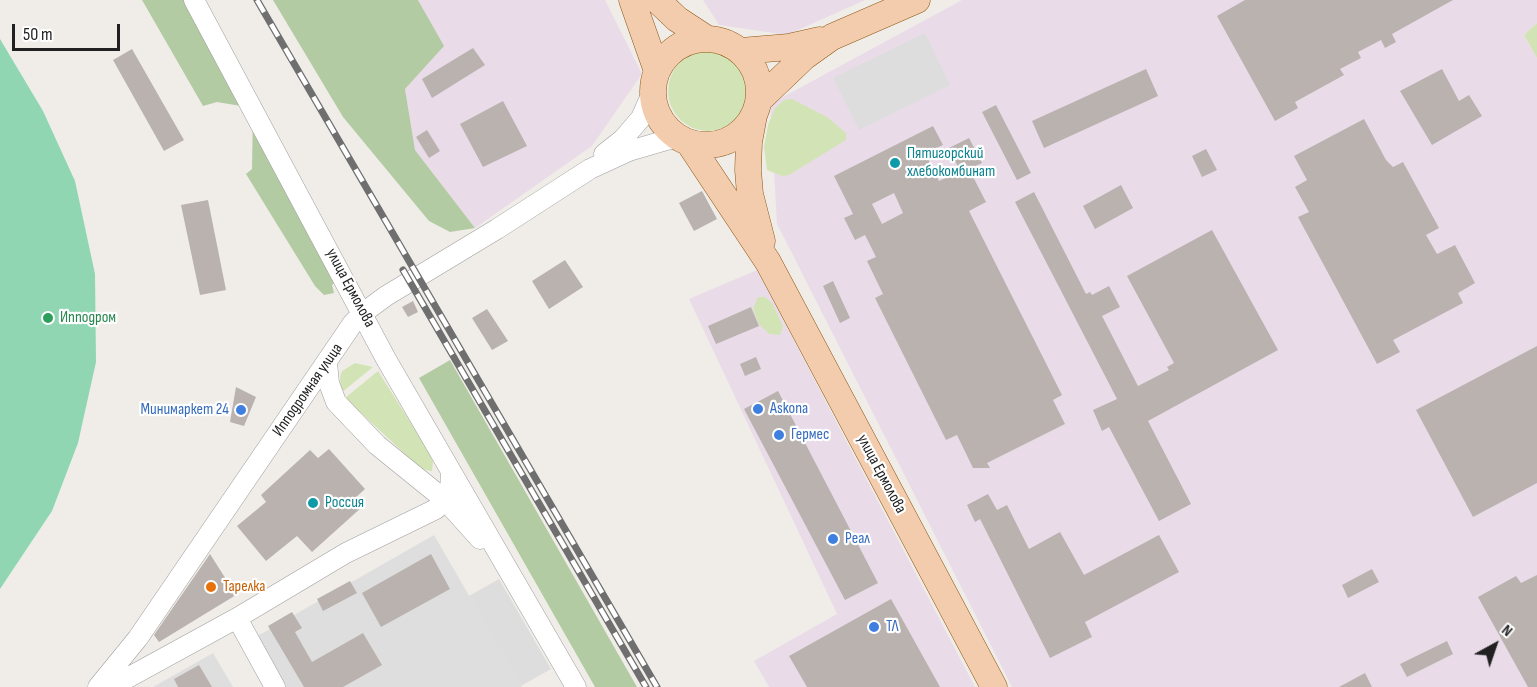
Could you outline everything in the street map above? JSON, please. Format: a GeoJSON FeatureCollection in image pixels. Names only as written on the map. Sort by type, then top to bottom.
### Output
{"type":"FeatureCollection","features":[{"type":"Feature","properties":{"kind":"main road","name":"улица Ермолова"},"geometry":{"type":"LineString","coordinates":[[632,0],[655,81],[655,106],[661,120],[683,140],[768,262],[994,687]]}},
{"type":"Feature","properties":{"kind":"main road"},"geometry":{"type":"LineString","coordinates":[[657,0],[677,19],[706,38]]}},
{"type":"Feature","properties":{"kind":"main road"},"geometry":{"type":"LineString","coordinates":[[655,81],[665,58],[677,47],[691,40],[706,38],[725,42],[741,51],[789,47],[832,37],[917,0]]}},
{"type":"Feature","properties":{"kind":"main road"},"geometry":{"type":"LineString","coordinates":[[683,140],[716,144],[732,139],[745,129],[757,108],[804,57],[832,37]]}},
{"type":"Feature","properties":{"kind":"main road","name":"улица Ермолова"},"geometry":{"type":"LineString","coordinates":[[741,51],[757,73],[757,108],[749,142],[750,194],[768,262]]}},
{"type":"Feature","properties":{"kind":"street","name":"улица Ермолова"},"geometry":{"type":"LineString","coordinates":[[195,0],[386,359],[576,687]]}},
{"type":"Feature","properties":{"kind":"street","name":"Ипподромная улица"},"geometry":{"type":"LineString","coordinates":[[590,169],[641,118],[655,81]]}},
{"type":"Feature","properties":{"kind":"street","name":"Ипподромная улица"},"geometry":{"type":"LineString","coordinates":[[98,687],[138,638],[363,313],[386,296],[590,169],[629,151],[683,140]]}},
{"type":"Feature","properties":{"kind":"street","name":"улица Ермолова"},"geometry":{"type":"LineString","coordinates":[[327,363],[329,383],[336,402],[377,445],[445,500],[510,575]]}},
{"type":"Feature","properties":{"kind":"street"},"geometry":{"type":"LineString","coordinates":[[111,687],[237,618],[346,553],[436,509],[445,500],[452,486],[451,471]]}},
{"type":"Feature","properties":{"kind":"street"},"geometry":{"type":"LineString","coordinates":[[237,618],[275,687]]}},
{"type":"Feature","properties":{"kind":"shaded area"},"geometry":{"type":"Polygon","coordinates":[[[418,0],[605,0],[642,74],[592,146],[475,228],[415,150],[405,89],[443,46],[418,0]]]}},
{"type":"Feature","properties":{"kind":"shaded area"},"geometry":{"type":"Polygon","coordinates":[[[703,0],[865,0],[787,35],[719,25],[703,0]]]}},
{"type":"Feature","properties":{"kind":"shaded area"},"geometry":{"type":"Polygon","coordinates":[[[962,0],[1537,0],[1537,23],[1524,35],[1537,58],[1537,687],[1012,687],[777,224],[770,104],[962,0]]]}},
{"type":"Feature","properties":{"kind":"shaded area"},"geometry":{"type":"Polygon","coordinates":[[[925,33],[950,85],[859,130],[833,78],[925,33]]]}},
{"type":"Feature","properties":{"kind":"shaded area"},"geometry":{"type":"Polygon","coordinates":[[[757,270],[975,687],[769,687],[754,661],[837,614],[689,299],[757,270]]]}},
{"type":"Feature","properties":{"kind":"shaded area"},"geometry":{"type":"Polygon","coordinates":[[[434,535],[522,687],[282,687],[254,638],[434,535]]]}},
{"type":"Feature","properties":{"kind":"shaded area"},"geometry":{"type":"Polygon","coordinates":[[[499,579],[551,669],[521,686],[469,596],[499,579]]]}},
{"type":"Feature","properties":{"kind":"shaded area"},"geometry":{"type":"Polygon","coordinates":[[[213,653],[233,687],[153,687],[213,653]]]}},
{"type":"Feature","properties":{"kind":"green space"},"geometry":{"type":"Polygon","coordinates":[[[142,0],[199,0],[262,105],[337,280],[332,285],[334,293],[324,295],[315,286],[246,174],[252,169],[253,108],[217,102],[203,106],[142,0]]]}},
{"type":"Feature","properties":{"kind":"green space"},"geometry":{"type":"Polygon","coordinates":[[[273,0],[418,0],[444,46],[405,89],[415,150],[475,228],[450,232],[429,221],[343,117],[273,0]]]}},
{"type":"Feature","properties":{"kind":"green space"},"geometry":{"type":"Polygon","coordinates":[[[1537,23],[1537,58],[1524,35],[1537,23]]]}},
{"type":"Feature","properties":{"kind":"green space","name":"Ипподpом"},"geometry":{"type":"Polygon","coordinates":[[[0,39],[43,111],[75,181],[95,274],[96,362],[78,443],[52,511],[0,589],[0,39]]]}},
{"type":"Feature","properties":{"kind":"green space"},"geometry":{"type":"Polygon","coordinates":[[[708,51],[723,54],[736,63],[745,76],[748,91],[745,106],[736,119],[723,128],[708,131],[693,128],[680,119],[671,106],[668,91],[671,76],[680,63],[693,54],[708,51]]]}},
{"type":"Feature","properties":{"kind":"green space"},"geometry":{"type":"Polygon","coordinates":[[[792,99],[827,117],[846,133],[846,140],[789,175],[782,176],[767,170],[764,147],[768,125],[775,108],[784,100],[792,99]]]}},
{"type":"Feature","properties":{"kind":"green space"},"geometry":{"type":"Polygon","coordinates":[[[758,297],[765,297],[772,303],[783,326],[780,335],[769,334],[759,324],[753,309],[758,297]]]}},
{"type":"Feature","properties":{"kind":"green space"},"geometry":{"type":"Polygon","coordinates":[[[450,360],[637,687],[595,687],[419,378],[450,360]]]}},
{"type":"Feature","properties":{"kind":"green space"},"geometry":{"type":"Polygon","coordinates":[[[355,363],[373,367],[341,393],[342,371],[355,363]]]}},
{"type":"Feature","properties":{"kind":"green space"},"geometry":{"type":"Polygon","coordinates":[[[378,371],[429,452],[433,462],[432,471],[421,469],[345,398],[378,371]]]}},
{"type":"Feature","properties":{"kind":"building"},"geometry":{"type":"Polygon","coordinates":[[[1245,0],[1453,0],[1392,34],[1396,42],[1385,48],[1381,40],[1358,52],[1361,58],[1340,69],[1344,75],[1295,102],[1298,108],[1275,121],[1217,16],[1245,0]]]}},
{"type":"Feature","properties":{"kind":"building"},"geometry":{"type":"Polygon","coordinates":[[[473,48],[485,65],[432,98],[422,79],[473,48]]]}},
{"type":"Feature","properties":{"kind":"building"},"geometry":{"type":"Polygon","coordinates":[[[132,49],[184,140],[164,151],[113,60],[132,49]]]}},
{"type":"Feature","properties":{"kind":"building"},"geometry":{"type":"Polygon","coordinates":[[[1146,69],[1158,96],[1044,148],[1032,121],[1146,69]]]}},
{"type":"Feature","properties":{"kind":"building"},"geometry":{"type":"Polygon","coordinates":[[[1442,69],[1459,101],[1469,95],[1482,116],[1432,145],[1400,91],[1442,69]]]}},
{"type":"Feature","properties":{"kind":"building"},"geometry":{"type":"Polygon","coordinates":[[[503,101],[527,146],[483,167],[460,124],[503,101]]]}},
{"type":"Feature","properties":{"kind":"building"},"geometry":{"type":"Polygon","coordinates":[[[996,105],[1031,173],[1017,180],[982,112],[996,105]]]}},
{"type":"Feature","properties":{"kind":"building"},"geometry":{"type":"Polygon","coordinates":[[[1364,119],[1386,160],[1393,167],[1403,162],[1439,228],[1426,235],[1437,254],[1455,245],[1475,283],[1458,293],[1463,303],[1393,340],[1400,352],[1377,364],[1298,217],[1309,212],[1295,187],[1307,180],[1294,156],[1364,119]]]}},
{"type":"Feature","properties":{"kind":"building"},"geometry":{"type":"Polygon","coordinates":[[[933,126],[943,145],[925,153],[939,181],[960,171],[949,148],[969,138],[982,163],[969,169],[986,202],[969,211],[1062,395],[1053,400],[1065,424],[987,463],[990,468],[973,468],[957,435],[946,440],[875,298],[883,294],[867,261],[876,257],[865,235],[855,240],[844,218],[853,214],[834,176],[933,126]],[[894,193],[872,204],[882,224],[903,213],[894,193]]]}},
{"type":"Feature","properties":{"kind":"building"},"geometry":{"type":"Polygon","coordinates":[[[427,130],[440,151],[429,158],[416,137],[427,130]]]}},
{"type":"Feature","properties":{"kind":"building"},"geometry":{"type":"Polygon","coordinates":[[[1206,149],[1217,170],[1202,177],[1192,156],[1206,149]]]}},
{"type":"Feature","properties":{"kind":"building"},"geometry":{"type":"Polygon","coordinates":[[[1121,185],[1133,208],[1095,229],[1083,206],[1121,185]]]}},
{"type":"Feature","properties":{"kind":"building"},"geometry":{"type":"Polygon","coordinates":[[[702,191],[717,219],[694,231],[679,203],[702,191]]]}},
{"type":"Feature","properties":{"kind":"building"},"geometry":{"type":"Polygon","coordinates":[[[1034,192],[1086,294],[1090,292],[1092,295],[1109,286],[1120,307],[1102,316],[1138,386],[1169,370],[1167,367],[1174,363],[1127,276],[1212,230],[1278,350],[1148,421],[1191,504],[1159,521],[1109,427],[1102,431],[1093,410],[1117,399],[1015,202],[1034,192]]]}},
{"type":"Feature","properties":{"kind":"building"},"geometry":{"type":"Polygon","coordinates":[[[208,200],[226,290],[200,295],[181,205],[208,200]]]}},
{"type":"Feature","properties":{"kind":"building"},"geometry":{"type":"Polygon","coordinates":[[[565,260],[583,287],[549,309],[532,281],[565,260]]]}},
{"type":"Feature","properties":{"kind":"building"},"geometry":{"type":"Polygon","coordinates":[[[833,281],[850,318],[840,323],[823,286],[833,281]]]}},
{"type":"Feature","properties":{"kind":"building"},"geometry":{"type":"Polygon","coordinates":[[[413,301],[418,312],[408,317],[402,307],[413,301]]]}},
{"type":"Feature","properties":{"kind":"building"},"geometry":{"type":"Polygon","coordinates":[[[751,307],[759,326],[716,344],[708,326],[751,307]]]}},
{"type":"Feature","properties":{"kind":"building"},"geometry":{"type":"Polygon","coordinates":[[[487,309],[508,341],[492,350],[472,318],[487,309]]]}},
{"type":"Feature","properties":{"kind":"building"},"geometry":{"type":"Polygon","coordinates":[[[1537,346],[1537,483],[1473,517],[1416,410],[1537,346]]]}},
{"type":"Feature","properties":{"kind":"building"},"geometry":{"type":"Polygon","coordinates":[[[756,357],[761,369],[745,376],[740,364],[756,357]]]}},
{"type":"Feature","properties":{"kind":"building","name":"Минимаркет 24"},"geometry":{"type":"Polygon","coordinates":[[[236,387],[256,397],[244,426],[230,422],[236,387]]]}},
{"type":"Feature","properties":{"kind":"building"},"geometry":{"type":"Polygon","coordinates":[[[778,391],[878,583],[845,600],[744,409],[778,391]]]}},
{"type":"Feature","properties":{"kind":"building","name":"Россия"},"geometry":{"type":"Polygon","coordinates":[[[329,449],[365,489],[354,499],[362,507],[312,552],[297,536],[266,561],[237,526],[266,502],[261,495],[310,450],[318,458],[329,449]]]}},
{"type":"Feature","properties":{"kind":"building"},"geometry":{"type":"Polygon","coordinates":[[[988,494],[997,510],[1007,505],[1029,549],[1060,532],[1084,575],[1159,535],[1179,572],[1085,622],[1092,637],[1050,658],[980,519],[975,522],[967,505],[988,494]]]}},
{"type":"Feature","properties":{"kind":"building"},"geometry":{"type":"Polygon","coordinates":[[[210,554],[236,595],[159,642],[154,635],[210,554]]]}},
{"type":"Feature","properties":{"kind":"building"},"geometry":{"type":"Polygon","coordinates":[[[431,554],[450,589],[381,627],[362,593],[431,554]]]}},
{"type":"Feature","properties":{"kind":"building"},"geometry":{"type":"Polygon","coordinates":[[[1372,569],[1379,582],[1348,598],[1342,585],[1372,569]]]}},
{"type":"Feature","properties":{"kind":"building"},"geometry":{"type":"Polygon","coordinates":[[[1537,575],[1537,687],[1528,687],[1478,597],[1516,576],[1521,583],[1537,575]]]}},
{"type":"Feature","properties":{"kind":"building"},"geometry":{"type":"Polygon","coordinates":[[[350,581],[357,593],[323,611],[317,599],[350,581]]]}},
{"type":"Feature","properties":{"kind":"building","name":"ТЛ"},"geometry":{"type":"Polygon","coordinates":[[[891,599],[940,687],[807,687],[789,656],[891,599]]]}},
{"type":"Feature","properties":{"kind":"building"},"geometry":{"type":"Polygon","coordinates":[[[292,612],[302,628],[295,632],[312,662],[363,633],[382,665],[343,687],[304,687],[268,626],[292,612]]]}},
{"type":"Feature","properties":{"kind":"building"},"geometry":{"type":"Polygon","coordinates":[[[1447,641],[1453,654],[1407,677],[1400,664],[1447,641]]]}},
{"type":"Feature","properties":{"kind":"building"},"geometry":{"type":"Polygon","coordinates":[[[199,665],[212,687],[178,687],[174,679],[199,665]]]}},
{"type":"Feature","properties":{"kind":"building"},"geometry":{"type":"Polygon","coordinates":[[[1365,673],[1372,687],[1339,687],[1365,673]]]}},
{"type":"Feature","properties":{"kind":"railway"},"geometry":{"type":"LineString","coordinates":[[257,0],[657,687]]}},
{"type":"Feature","properties":{"kind":"railway"},"geometry":{"type":"LineString","coordinates":[[403,270],[646,687]]}},
{"type":"Feature","properties":{"kind":"place","name":"Пятигорский хлебокомбинат"},"geometry":{"type":"Point","coordinates":[895,163]}},
{"type":"Feature","properties":{"kind":"place","name":"Ипподpом"},"geometry":{"type":"Point","coordinates":[48,318]}},
{"type":"Feature","properties":{"kind":"place","name":"Askona"},"geometry":{"type":"Point","coordinates":[758,409]}},
{"type":"Feature","properties":{"kind":"place","name":"Минимаркет 24"},"geometry":{"type":"Point","coordinates":[241,410]}},
{"type":"Feature","properties":{"kind":"place","name":"Гермес"},"geometry":{"type":"Point","coordinates":[779,435]}},
{"type":"Feature","properties":{"kind":"place","name":"Россия"},"geometry":{"type":"Point","coordinates":[313,503]}},
{"type":"Feature","properties":{"kind":"place","name":"Реал"},"geometry":{"type":"Point","coordinates":[833,539]}},
{"type":"Feature","properties":{"kind":"place","name":"Тарелка"},"geometry":{"type":"Point","coordinates":[211,587]}},
{"type":"Feature","properties":{"kind":"place","name":"ТЛ"},"geometry":{"type":"Point","coordinates":[874,627]}}]}
